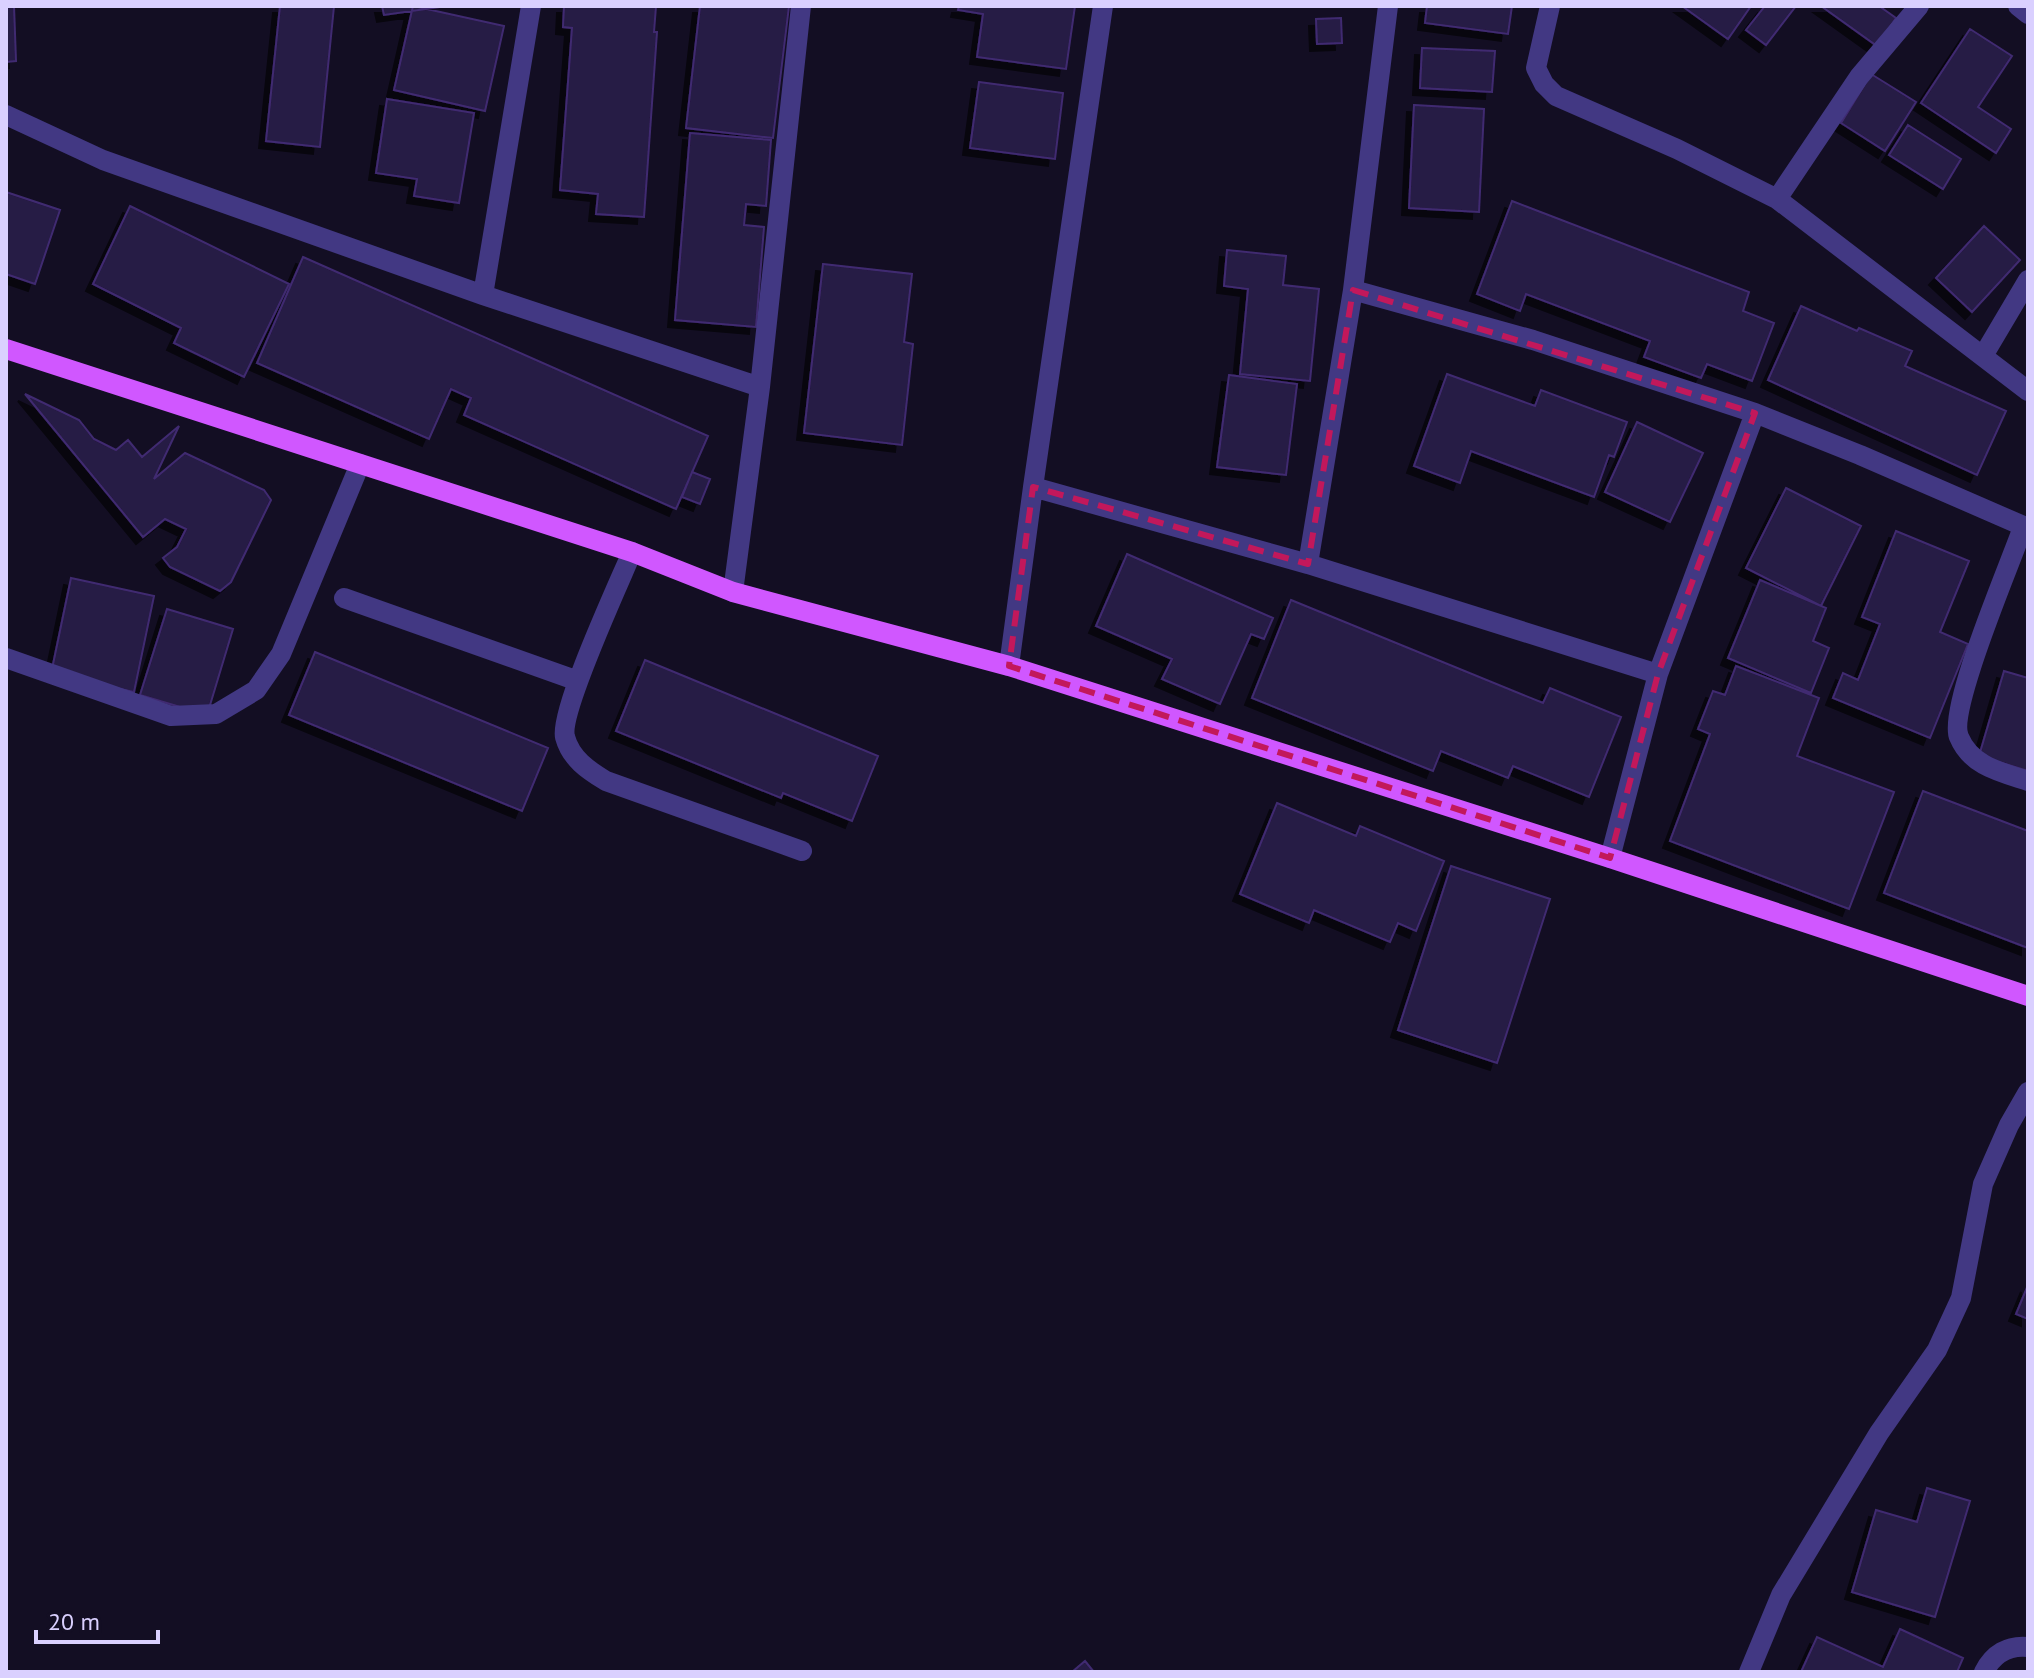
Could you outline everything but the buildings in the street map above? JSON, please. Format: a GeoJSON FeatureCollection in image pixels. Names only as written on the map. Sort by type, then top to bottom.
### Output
{"type":"FeatureCollection","features":[{"type":"Feature","properties":{"kind":"main road"},"geometry":{"type":"LineString","coordinates":[[6,349],[632,552],[733,592],[1009,666],[1610,858],[2028,996]]}},
{"type":"Feature","properties":{"kind":"street"},"geometry":{"type":"LineString","coordinates":[[483,295],[531,6]]}},
{"type":"Feature","properties":{"kind":"street"},"geometry":{"type":"LineString","coordinates":[[733,592],[760,387],[801,6]]}},
{"type":"Feature","properties":{"kind":"street"},"geometry":{"type":"LineString","coordinates":[[1009,666],[1103,6]]}},
{"type":"Feature","properties":{"kind":"street"},"geometry":{"type":"LineString","coordinates":[[1308,564],[1353,290],[1388,6]]}},
{"type":"Feature","properties":{"kind":"street"},"geometry":{"type":"LineString","coordinates":[[1550,6],[1536,68],[1544,84],[1556,96],[1677,149],[1777,199],[2028,391]]}},
{"type":"Feature","properties":{"kind":"street"},"geometry":{"type":"LineString","coordinates":[[1777,199],[1859,77],[1919,6]]}},
{"type":"Feature","properties":{"kind":"street"},"geometry":{"type":"LineString","coordinates":[[2018,6],[2028,14]]}},
{"type":"Feature","properties":{"kind":"street"},"geometry":{"type":"LineString","coordinates":[[6,115],[103,160],[483,295],[760,387]]}},
{"type":"Feature","properties":{"kind":"street"},"geometry":{"type":"LineString","coordinates":[[1983,356],[2028,280]]}},
{"type":"Feature","properties":{"kind":"street"},"geometry":{"type":"LineString","coordinates":[[1353,290],[1533,340],[1755,413],[2026,527],[1960,699],[1957,733],[1966,751],[1984,767],[2028,781]]}},
{"type":"Feature","properties":{"kind":"street"},"geometry":{"type":"LineString","coordinates":[[1610,858],[1658,674],[1755,413]]}},
{"type":"Feature","properties":{"kind":"street"},"geometry":{"type":"LineString","coordinates":[[6,658],[171,716],[216,714],[256,690],[281,654],[360,464]]}},
{"type":"Feature","properties":{"kind":"street"},"geometry":{"type":"LineString","coordinates":[[1033,487],[1308,564],[1658,674]]}},
{"type":"Feature","properties":{"kind":"street"},"geometry":{"type":"LineString","coordinates":[[632,552],[578,681],[564,733],[570,749],[584,767],[606,781],[802,851]]}},
{"type":"Feature","properties":{"kind":"street"},"geometry":{"type":"LineString","coordinates":[[344,598],[578,681]]}},
{"type":"Feature","properties":{"kind":"street"},"geometry":{"type":"LineString","coordinates":[[1749,1672],[1781,1595],[1879,1433],[1937,1350],[1961,1298],[1983,1184],[2009,1125],[2028,1092]]}},
{"type":"Feature","properties":{"kind":"street"},"geometry":{"type":"LineString","coordinates":[[1984,1672],[1999,1653],[2014,1645],[2028,1647]]}},
{"type":"Feature","properties":{"kind":"highlighted area"},"geometry":{"type":"Polygon","coordinates":[[[1353,290],[1755,413],[1658,674],[1610,858],[1009,666],[1033,487],[1308,564],[1353,290]]]}}]}
